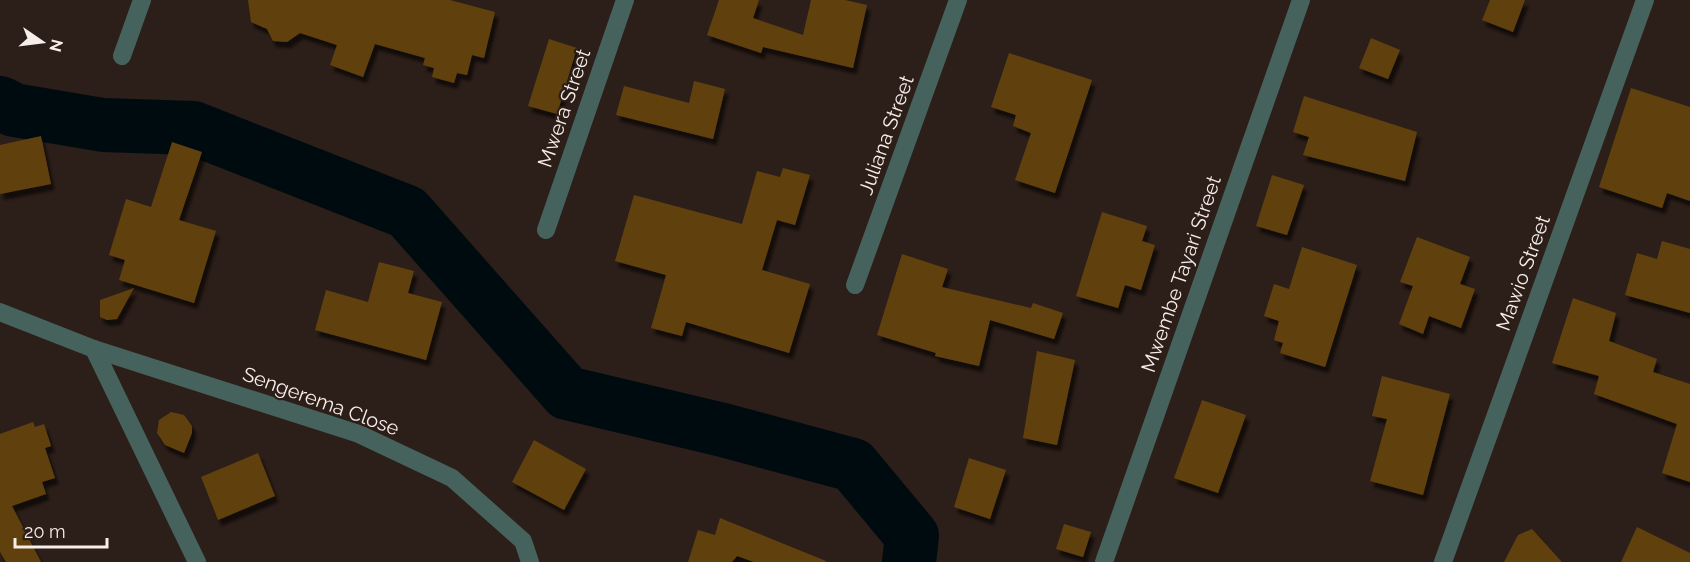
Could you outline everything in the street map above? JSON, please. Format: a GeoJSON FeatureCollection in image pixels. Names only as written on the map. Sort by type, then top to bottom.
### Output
{"type":"FeatureCollection","features":[{"type":"Feature","properties":{"kind":"street"},"geometry":{"type":"LineString","coordinates":[[122,56],[142,0]]}},
{"type":"Feature","properties":{"kind":"street","name":"Mwera Street"},"geometry":{"type":"LineString","coordinates":[[546,230],[625,0]]}},
{"type":"Feature","properties":{"kind":"street","name":"Juliana Street"},"geometry":{"type":"LineString","coordinates":[[855,285],[958,0]]}},
{"type":"Feature","properties":{"kind":"street","name":"Mwembe Tayari Street"},"geometry":{"type":"LineString","coordinates":[[1104,562],[1302,0]]}},
{"type":"Feature","properties":{"kind":"street","name":"Mawio Street"},"geometry":{"type":"LineString","coordinates":[[1443,562],[1645,0]]}},
{"type":"Feature","properties":{"kind":"street","name":"Sengerema Close"},"geometry":{"type":"LineString","coordinates":[[0,313],[94,349],[358,434],[452,478],[523,541],[531,562]]}},
{"type":"Feature","properties":{"kind":"street"},"geometry":{"type":"LineString","coordinates":[[94,349],[197,562]]}},
{"type":"Feature","properties":{"kind":"building"},"geometry":{"type":"Polygon","coordinates":[[[248,0],[450,0],[495,12],[484,58],[472,55],[467,75],[457,73],[454,83],[432,77],[434,68],[423,65],[425,58],[375,44],[363,77],[330,65],[337,45],[300,33],[287,42],[273,41],[267,29],[251,22],[248,0]]]}},
{"type":"Feature","properties":{"kind":"building"},"geometry":{"type":"Polygon","coordinates":[[[719,0],[759,0],[753,18],[803,35],[811,0],[845,0],[867,5],[853,68],[763,47],[761,53],[707,35],[719,0]]]}},
{"type":"Feature","properties":{"kind":"building"},"geometry":{"type":"Polygon","coordinates":[[[1490,0],[1525,0],[1513,32],[1482,20],[1490,0]]]}},
{"type":"Feature","properties":{"kind":"building"},"geometry":{"type":"Polygon","coordinates":[[[1371,38],[1400,50],[1388,79],[1359,68],[1371,38]]]}},
{"type":"Feature","properties":{"kind":"building"},"geometry":{"type":"Polygon","coordinates":[[[549,39],[577,48],[557,114],[528,106],[549,39]]]}},
{"type":"Feature","properties":{"kind":"building"},"geometry":{"type":"Polygon","coordinates":[[[1009,53],[1092,80],[1055,193],[1015,180],[1031,133],[1013,126],[1016,115],[991,107],[1009,53]]]}},
{"type":"Feature","properties":{"kind":"building"},"geometry":{"type":"Polygon","coordinates":[[[694,81],[725,89],[713,139],[616,115],[624,86],[689,103],[694,81]]]}},
{"type":"Feature","properties":{"kind":"building"},"geometry":{"type":"Polygon","coordinates":[[[1631,88],[1690,107],[1690,201],[1667,193],[1662,208],[1599,187],[1631,88]]]}},
{"type":"Feature","properties":{"kind":"building"},"geometry":{"type":"Polygon","coordinates":[[[1304,96],[1417,132],[1405,181],[1303,155],[1309,137],[1293,132],[1304,96]]]}},
{"type":"Feature","properties":{"kind":"building"},"geometry":{"type":"Polygon","coordinates":[[[41,136],[51,184],[0,194],[0,145],[41,136]]]}},
{"type":"Feature","properties":{"kind":"building"},"geometry":{"type":"Polygon","coordinates":[[[172,142],[202,152],[179,220],[216,231],[194,303],[119,280],[125,260],[109,255],[126,199],[151,207],[172,142]]]}},
{"type":"Feature","properties":{"kind":"building"},"geometry":{"type":"Polygon","coordinates":[[[783,168],[810,175],[795,225],[777,220],[762,270],[810,284],[789,353],[686,322],[682,336],[651,328],[666,275],[615,261],[634,195],[742,224],[757,171],[780,177],[783,168]]]}},
{"type":"Feature","properties":{"kind":"building"},"geometry":{"type":"Polygon","coordinates":[[[1272,175],[1304,185],[1287,235],[1256,226],[1272,175]]]}},
{"type":"Feature","properties":{"kind":"building"},"geometry":{"type":"Polygon","coordinates":[[[1102,212],[1147,226],[1142,241],[1155,245],[1141,290],[1125,285],[1118,308],[1076,296],[1102,212]]]}},
{"type":"Feature","properties":{"kind":"building"},"geometry":{"type":"Polygon","coordinates":[[[1417,237],[1470,257],[1460,284],[1475,289],[1461,328],[1429,316],[1423,334],[1399,324],[1413,286],[1400,282],[1417,237]]]}},
{"type":"Feature","properties":{"kind":"building"},"geometry":{"type":"Polygon","coordinates":[[[1662,241],[1690,249],[1690,313],[1625,295],[1637,253],[1657,259],[1662,241]]]}},
{"type":"Feature","properties":{"kind":"building"},"geometry":{"type":"Polygon","coordinates":[[[1302,247],[1357,265],[1325,367],[1280,353],[1283,343],[1274,340],[1279,321],[1264,316],[1274,284],[1289,289],[1302,247]]]}},
{"type":"Feature","properties":{"kind":"building"},"geometry":{"type":"Polygon","coordinates":[[[902,254],[948,269],[942,287],[1031,308],[1033,303],[1063,313],[1054,339],[990,320],[979,366],[935,356],[936,353],[877,335],[902,254]]]}},
{"type":"Feature","properties":{"kind":"building"},"geometry":{"type":"Polygon","coordinates":[[[379,262],[414,271],[408,293],[442,302],[426,360],[315,330],[326,290],[368,302],[379,262]]]}},
{"type":"Feature","properties":{"kind":"building"},"geometry":{"type":"Polygon","coordinates":[[[134,288],[117,319],[107,320],[100,317],[100,300],[134,288]]]}},
{"type":"Feature","properties":{"kind":"building"},"geometry":{"type":"Polygon","coordinates":[[[1573,298],[1616,313],[1609,341],[1657,359],[1653,372],[1690,384],[1690,482],[1662,473],[1677,424],[1594,394],[1599,376],[1552,363],[1573,298]]]}},
{"type":"Feature","properties":{"kind":"building"},"geometry":{"type":"Polygon","coordinates":[[[1037,351],[1075,360],[1057,445],[1023,438],[1037,351]]]}},
{"type":"Feature","properties":{"kind":"building"},"geometry":{"type":"Polygon","coordinates":[[[1382,376],[1450,394],[1423,495],[1370,481],[1387,419],[1372,416],[1382,376]]]}},
{"type":"Feature","properties":{"kind":"building"},"geometry":{"type":"Polygon","coordinates":[[[1202,400],[1246,415],[1218,493],[1174,478],[1202,400]]]}},
{"type":"Feature","properties":{"kind":"building"},"geometry":{"type":"Polygon","coordinates":[[[171,412],[184,415],[192,426],[192,433],[184,453],[165,445],[157,433],[159,420],[171,412]]]}},
{"type":"Feature","properties":{"kind":"building"},"geometry":{"type":"Polygon","coordinates":[[[33,422],[35,427],[44,424],[51,446],[45,448],[55,478],[42,482],[46,494],[12,506],[41,562],[6,562],[0,552],[0,434],[33,422]]]}},
{"type":"Feature","properties":{"kind":"building"},"geometry":{"type":"Polygon","coordinates":[[[534,440],[586,469],[564,510],[512,482],[534,440]]]}},
{"type":"Feature","properties":{"kind":"building"},"geometry":{"type":"Polygon","coordinates":[[[258,453],[275,496],[218,520],[201,477],[258,453]]]}},
{"type":"Feature","properties":{"kind":"building"},"geometry":{"type":"Polygon","coordinates":[[[969,458],[1006,470],[990,519],[954,507],[969,458]]]}},
{"type":"Feature","properties":{"kind":"building"},"geometry":{"type":"Polygon","coordinates":[[[720,518],[826,562],[754,562],[737,556],[732,562],[688,562],[698,530],[715,535],[720,518]]]}},
{"type":"Feature","properties":{"kind":"building"},"geometry":{"type":"Polygon","coordinates":[[[1064,524],[1091,532],[1083,557],[1056,549],[1064,524]]]}},
{"type":"Feature","properties":{"kind":"building"},"geometry":{"type":"Polygon","coordinates":[[[1637,527],[1690,553],[1690,562],[1621,562],[1637,527]]]}},
{"type":"Feature","properties":{"kind":"building"},"geometry":{"type":"Polygon","coordinates":[[[1532,529],[1562,562],[1504,562],[1518,535],[1532,529]]]}},
{"type":"Feature","properties":{"kind":"waterway"},"geometry":{"type":"LineString","coordinates":[[0,103],[14,110],[103,125],[193,128],[407,212],[567,393],[723,430],[853,465],[912,536],[909,562]]}}]}
